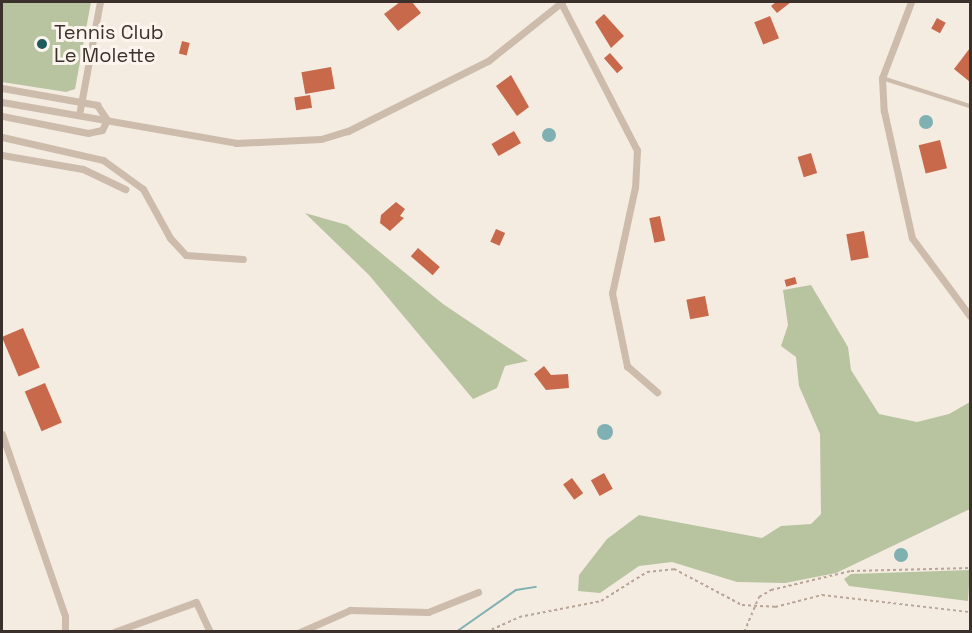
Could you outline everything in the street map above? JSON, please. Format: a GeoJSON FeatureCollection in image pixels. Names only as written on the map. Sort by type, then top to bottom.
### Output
{"type":"FeatureCollection","features":[{"type":"Feature","properties":{"kind":"street"},"geometry":{"type":"LineString","coordinates":[[79,115],[100,2]]}},
{"type":"Feature","properties":{"kind":"street"},"geometry":{"type":"LineString","coordinates":[[2,102],[236,143],[321,139],[348,131],[488,61],[562,2],[637,150],[635,187],[612,293],[627,366],[657,392]]}},
{"type":"Feature","properties":{"kind":"street"},"geometry":{"type":"LineString","coordinates":[[911,2],[882,78],[884,111],[912,238],[970,316]]}},
{"type":"Feature","properties":{"kind":"street"},"geometry":{"type":"LineString","coordinates":[[2,88],[100,106],[107,120]]}},
{"type":"Feature","properties":{"kind":"street"},"geometry":{"type":"LineString","coordinates":[[2,116],[88,133],[102,130],[107,120]]}},
{"type":"Feature","properties":{"kind":"street"},"geometry":{"type":"LineString","coordinates":[[2,137],[103,160],[143,189],[170,238],[186,255],[243,260]]}},
{"type":"Feature","properties":{"kind":"street"},"geometry":{"type":"LineString","coordinates":[[2,155],[83,169],[125,189]]}},
{"type":"Feature","properties":{"kind":"street"},"geometry":{"type":"LineString","coordinates":[[2,434],[64,616],[65,632]]}},
{"type":"Feature","properties":{"kind":"street"},"geometry":{"type":"LineString","coordinates":[[300,632],[350,610],[428,612],[478,592]]}},
{"type":"Feature","properties":{"kind":"street"},"geometry":{"type":"LineString","coordinates":[[114,632],[196,602],[210,632]]}},
{"type":"Feature","properties":{"kind":"lane"},"geometry":{"type":"LineString","coordinates":[[882,78],[970,106]]}},
{"type":"Feature","properties":{"kind":"path"},"geometry":{"type":"LineString","coordinates":[[744,632],[754,606],[771,590],[851,571],[970,567]]}},
{"type":"Feature","properties":{"kind":"path"},"geometry":{"type":"LineString","coordinates":[[486,632],[519,617],[588,606],[647,572],[674,569],[742,605],[775,607],[822,595],[970,612]]}},
{"type":"Feature","properties":{"kind":"green space","name":"Tennis Club Le Molette"},"geometry":{"type":"Polygon","coordinates":[[[2,2],[91,2],[75,89],[66,92],[2,82],[2,2]]]}},
{"type":"Feature","properties":{"kind":"green space"},"geometry":{"type":"Polygon","coordinates":[[[305,213],[347,225],[443,304],[528,361],[505,366],[497,388],[473,399],[369,275],[305,213]]]}},
{"type":"Feature","properties":{"kind":"green space"},"geometry":{"type":"Polygon","coordinates":[[[811,285],[848,347],[851,370],[879,414],[917,422],[949,414],[970,402],[970,509],[836,573],[785,583],[737,582],[672,562],[639,566],[600,593],[578,591],[579,575],[607,539],[639,515],[762,538],[781,526],[811,524],[821,514],[820,434],[799,386],[796,357],[781,346],[788,325],[783,290],[811,285]]]}},
{"type":"Feature","properties":{"kind":"green space"},"geometry":{"type":"Polygon","coordinates":[[[970,570],[968,601],[849,586],[844,579],[851,574],[970,570]]]}},
{"type":"Feature","properties":{"kind":"water"},"geometry":{"type":"Polygon","coordinates":[[[926,115],[931,117],[933,122],[931,127],[926,129],[921,127],[919,122],[921,117],[926,115]]]}},
{"type":"Feature","properties":{"kind":"water"},"geometry":{"type":"Polygon","coordinates":[[[546,128],[552,128],[556,135],[552,142],[546,142],[542,138],[542,132],[546,128]]]}},
{"type":"Feature","properties":{"kind":"water"},"geometry":{"type":"Polygon","coordinates":[[[605,424],[613,432],[605,440],[597,432],[605,424]]]}},
{"type":"Feature","properties":{"kind":"water"},"geometry":{"type":"Polygon","coordinates":[[[898,548],[904,548],[908,555],[904,562],[898,562],[894,558],[894,552],[898,548]]]}},
{"type":"Feature","properties":{"kind":"building"},"geometry":{"type":"Polygon","coordinates":[[[400,2],[412,2],[421,13],[398,31],[384,14],[400,2]]]}},
{"type":"Feature","properties":{"kind":"building"},"geometry":{"type":"Polygon","coordinates":[[[776,2],[791,2],[777,13],[771,6],[776,2]]]}},
{"type":"Feature","properties":{"kind":"building"},"geometry":{"type":"Polygon","coordinates":[[[604,14],[624,36],[611,48],[595,22],[604,14]]]}},
{"type":"Feature","properties":{"kind":"building"},"geometry":{"type":"Polygon","coordinates":[[[770,16],[779,38],[763,45],[754,22],[770,16]]]}},
{"type":"Feature","properties":{"kind":"building"},"geometry":{"type":"Polygon","coordinates":[[[937,18],[946,23],[940,33],[931,28],[937,18]]]}},
{"type":"Feature","properties":{"kind":"building"},"geometry":{"type":"Polygon","coordinates":[[[182,41],[190,43],[187,56],[179,54],[182,41]]]}},
{"type":"Feature","properties":{"kind":"building"},"geometry":{"type":"Polygon","coordinates":[[[970,48],[970,82],[954,69],[970,48]]]}},
{"type":"Feature","properties":{"kind":"building"},"geometry":{"type":"Polygon","coordinates":[[[610,53],[623,68],[617,73],[604,58],[610,53]]]}},
{"type":"Feature","properties":{"kind":"building"},"geometry":{"type":"Polygon","coordinates":[[[331,67],[335,89],[305,94],[301,72],[331,67]]]}},
{"type":"Feature","properties":{"kind":"building"},"geometry":{"type":"Polygon","coordinates":[[[511,75],[529,107],[517,116],[496,86],[511,75]]]}},
{"type":"Feature","properties":{"kind":"building"},"geometry":{"type":"Polygon","coordinates":[[[310,95],[312,108],[296,110],[294,98],[310,95]]]}},
{"type":"Feature","properties":{"kind":"building"},"geometry":{"type":"Polygon","coordinates":[[[514,131],[521,143],[498,156],[491,144],[514,131]]]}},
{"type":"Feature","properties":{"kind":"building"},"geometry":{"type":"Polygon","coordinates":[[[940,140],[947,168],[926,173],[919,145],[940,140]]]}},
{"type":"Feature","properties":{"kind":"building"},"geometry":{"type":"Polygon","coordinates":[[[811,153],[817,173],[804,177],[798,157],[811,153]]]}},
{"type":"Feature","properties":{"kind":"building"},"geometry":{"type":"Polygon","coordinates":[[[396,202],[405,209],[400,216],[404,218],[390,231],[380,223],[381,215],[396,202]]]}},
{"type":"Feature","properties":{"kind":"building"},"geometry":{"type":"Polygon","coordinates":[[[660,216],[665,240],[654,243],[649,218],[660,216]]]}},
{"type":"Feature","properties":{"kind":"building"},"geometry":{"type":"Polygon","coordinates":[[[496,229],[505,233],[499,246],[490,242],[496,229]]]}},
{"type":"Feature","properties":{"kind":"building"},"geometry":{"type":"Polygon","coordinates":[[[864,231],[869,258],[851,261],[846,234],[864,231]]]}},
{"type":"Feature","properties":{"kind":"building"},"geometry":{"type":"Polygon","coordinates":[[[418,248],[440,267],[433,275],[411,256],[418,248]]]}},
{"type":"Feature","properties":{"kind":"building"},"geometry":{"type":"Polygon","coordinates":[[[795,277],[797,284],[786,287],[784,280],[795,277]]]}},
{"type":"Feature","properties":{"kind":"building"},"geometry":{"type":"Polygon","coordinates":[[[705,296],[709,316],[690,319],[686,300],[705,296]]]}},
{"type":"Feature","properties":{"kind":"building"},"geometry":{"type":"Polygon","coordinates":[[[23,328],[40,368],[19,377],[2,337],[23,328]]]}},
{"type":"Feature","properties":{"kind":"building"},"geometry":{"type":"Polygon","coordinates":[[[544,366],[551,375],[568,374],[569,388],[546,390],[534,374],[544,366]]]}},
{"type":"Feature","properties":{"kind":"building"},"geometry":{"type":"Polygon","coordinates":[[[45,383],[62,423],[42,431],[25,392],[45,383]]]}},
{"type":"Feature","properties":{"kind":"building"},"geometry":{"type":"Polygon","coordinates":[[[604,473],[613,489],[600,496],[591,480],[604,473]]]}},
{"type":"Feature","properties":{"kind":"building"},"geometry":{"type":"Polygon","coordinates":[[[572,478],[583,493],[574,500],[563,484],[572,478]]]}},
{"type":"Feature","properties":{"kind":"waterway"},"geometry":{"type":"LineString","coordinates":[[456,632],[516,590],[536,587]]}},
{"type":"Feature","properties":{"kind":"place","name":"Tennis Club Le Molette"},"geometry":{"type":"Point","coordinates":[42,44]}}]}
